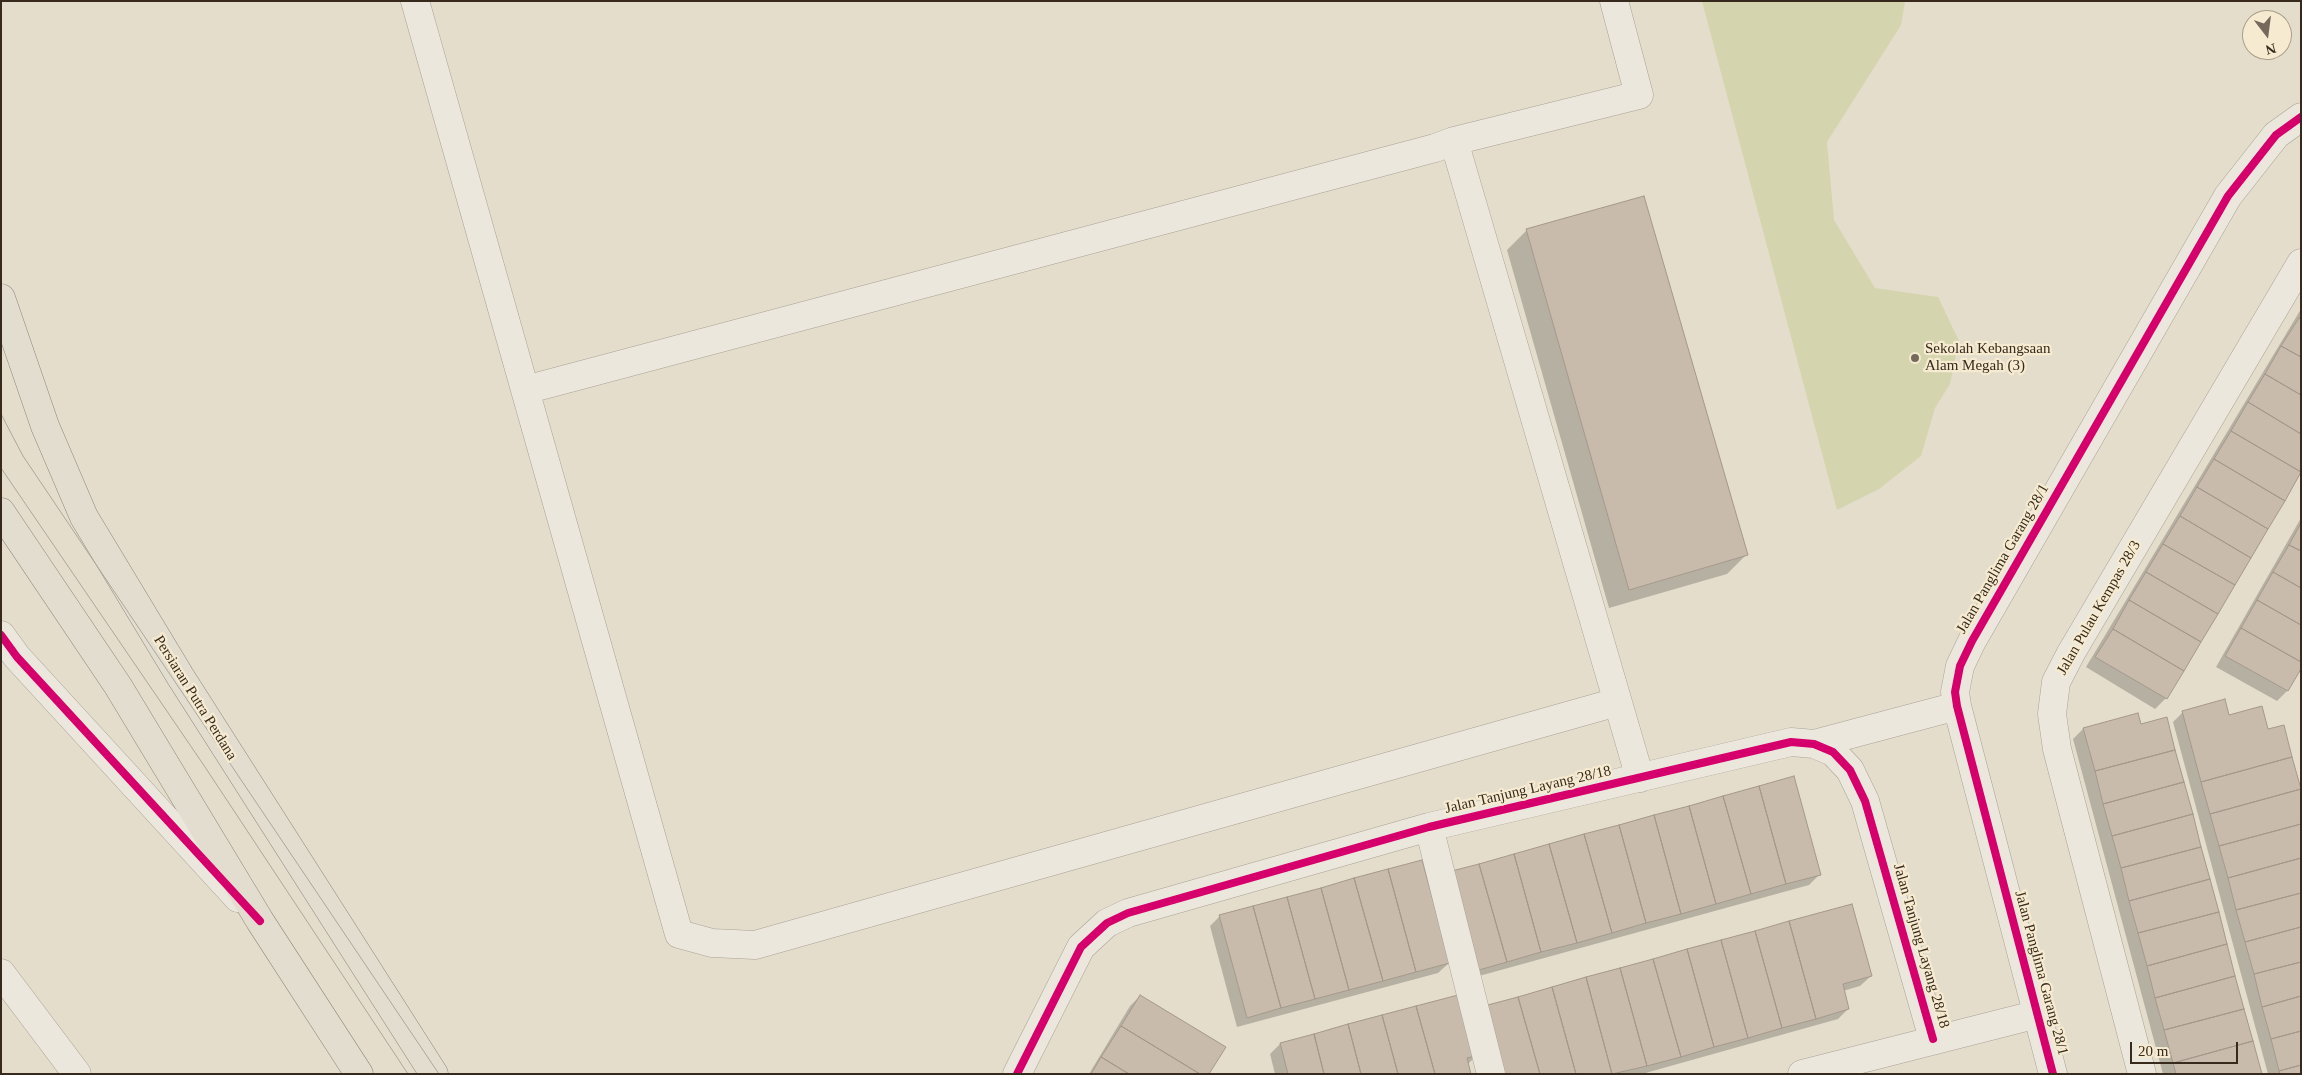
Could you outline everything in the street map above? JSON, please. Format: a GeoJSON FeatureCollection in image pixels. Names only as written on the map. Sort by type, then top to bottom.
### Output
{"type":"FeatureCollection","features":[{"type":"Feature","properties":{"kind":"main road","name":"Persiaran Putra Perdana"},"geometry":{"type":"LineString","coordinates":[[1,298],[46,426],[84,516],[180,676],[434,1074]]}},
{"type":"Feature","properties":{"kind":"main road"},"geometry":{"type":"LineString","coordinates":[[1,512],[118,686],[260,921],[358,1074]]}},
{"type":"Feature","properties":{"kind":"street"},"geometry":{"type":"LineString","coordinates":[[415,1],[678,934],[712,943],[754,945],[1617,702]]}},
{"type":"Feature","properties":{"kind":"street"},"geometry":{"type":"LineString","coordinates":[[525,390],[1454,141],[1639,95],[1614,1]]}},
{"type":"Feature","properties":{"kind":"street","name":"Jalan Panglima Garang 28/1"},"geometry":{"type":"LineString","coordinates":[[2053,1074],[1958,706],[1955,692],[1960,666],[1972,641],[2228,196],[2276,135],[2301,117]]}},
{"type":"Feature","properties":{"kind":"street"},"geometry":{"type":"LineString","coordinates":[[1454,141],[1640,778]]}},
{"type":"Feature","properties":{"kind":"street","name":"Jalan Pulau Kempas 28/3"},"geometry":{"type":"LineString","coordinates":[[2142,1074],[2057,749],[2052,714],[2056,682],[2071,653],[2301,263]]}},
{"type":"Feature","properties":{"kind":"street"},"geometry":{"type":"LineString","coordinates":[[1,635],[18,657],[260,921]]}},
{"type":"Feature","properties":{"kind":"street"},"geometry":{"type":"LineString","coordinates":[[1814,744],[1958,706]]}},
{"type":"Feature","properties":{"kind":"street","name":"Jalan Tanjung Layang 28/18"},"geometry":{"type":"LineString","coordinates":[[1017,1074],[1081,947],[1107,923],[1128,913],[1429,827],[1791,742],[1814,744],[1832,752],[1850,770],[1866,801],[1933,1039]]}},
{"type":"Feature","properties":{"kind":"street"},"geometry":{"type":"LineString","coordinates":[[1429,827],[1492,1074]]}},
{"type":"Feature","properties":{"kind":"street"},"geometry":{"type":"LineString","coordinates":[[1,973],[77,1074]]}},
{"type":"Feature","properties":{"kind":"street"},"geometry":{"type":"LineString","coordinates":[[1802,1074],[1933,1039],[2038,1014]]}},
{"type":"Feature","properties":{"kind":"green space"},"geometry":{"type":"Polygon","coordinates":[[[1702,1],[1905,1],[1901,25],[1827,142],[1834,220],[1875,288],[1938,297],[1959,341],[1950,384],[1935,408],[1921,456],[1879,489],[1837,510],[1702,1]]]}},
{"type":"Feature","properties":{"kind":"building"},"geometry":{"type":"Polygon","coordinates":[[[1644,196],[1748,555],[1629,590],[1526,229],[1644,196]]]}},
{"type":"Feature","properties":{"kind":"building"},"geometry":{"type":"Polygon","coordinates":[[[2299,318],[2301,319],[2301,357],[2281,346],[2299,318]]]}},
{"type":"Feature","properties":{"kind":"building"},"geometry":{"type":"Polygon","coordinates":[[[2281,346],[2301,357],[2301,395],[2265,374],[2281,346]]]}},
{"type":"Feature","properties":{"kind":"building"},"geometry":{"type":"Polygon","coordinates":[[[2265,374],[2301,395],[2301,434],[2248,402],[2265,374]]]}},
{"type":"Feature","properties":{"kind":"building"},"geometry":{"type":"Polygon","coordinates":[[[2248,402],[2301,434],[2301,472],[2231,431],[2248,402]]]}},
{"type":"Feature","properties":{"kind":"building"},"geometry":{"type":"Polygon","coordinates":[[[2231,431],[2301,472],[2285,501],[2214,459],[2231,431]]]}},
{"type":"Feature","properties":{"kind":"building"},"geometry":{"type":"Polygon","coordinates":[[[2214,459],[2285,501],[2268,529],[2197,487],[2214,459]]]}},
{"type":"Feature","properties":{"kind":"building"},"geometry":{"type":"Polygon","coordinates":[[[2197,487],[2268,529],[2251,558],[2180,516],[2197,487]]]}},
{"type":"Feature","properties":{"kind":"building"},"geometry":{"type":"Polygon","coordinates":[[[2180,516],[2251,558],[2235,585],[2163,544],[2180,516]]]}},
{"type":"Feature","properties":{"kind":"building"},"geometry":{"type":"Polygon","coordinates":[[[2301,523],[2301,551],[2289,545],[2301,523]]]}},
{"type":"Feature","properties":{"kind":"building"},"geometry":{"type":"Polygon","coordinates":[[[2163,544],[2235,585],[2218,614],[2146,572],[2163,544]]]}},
{"type":"Feature","properties":{"kind":"building"},"geometry":{"type":"Polygon","coordinates":[[[2289,545],[2301,551],[2301,588],[2273,572],[2289,545]]]}},
{"type":"Feature","properties":{"kind":"building"},"geometry":{"type":"Polygon","coordinates":[[[2146,572],[2218,614],[2201,642],[2129,600],[2146,572]]]}},
{"type":"Feature","properties":{"kind":"building"},"geometry":{"type":"Polygon","coordinates":[[[2273,572],[2301,588],[2301,625],[2257,600],[2273,572]]]}},
{"type":"Feature","properties":{"kind":"building"},"geometry":{"type":"Polygon","coordinates":[[[2129,600],[2201,642],[2184,671],[2113,629],[2129,600]]]}},
{"type":"Feature","properties":{"kind":"building"},"geometry":{"type":"Polygon","coordinates":[[[2257,600],[2301,625],[2301,662],[2241,628],[2257,600]]]}},
{"type":"Feature","properties":{"kind":"building"},"geometry":{"type":"Polygon","coordinates":[[[2241,628],[2301,662],[2301,669],[2288,691],[2225,656],[2241,628]]]}},
{"type":"Feature","properties":{"kind":"building"},"geometry":{"type":"Polygon","coordinates":[[[2113,629],[2184,671],[2167,699],[2095,657],[2113,629]]]}},
{"type":"Feature","properties":{"kind":"building"},"geometry":{"type":"Polygon","coordinates":[[[2225,699],[2229,715],[2262,706],[2268,729],[2284,725],[2292,757],[2201,782],[2182,711],[2225,699]]]}},
{"type":"Feature","properties":{"kind":"building"},"geometry":{"type":"Polygon","coordinates":[[[2138,713],[2141,724],[2167,717],[2175,750],[2095,771],[2083,728],[2138,713]]]}},
{"type":"Feature","properties":{"kind":"building"},"geometry":{"type":"Polygon","coordinates":[[[2175,750],[2184,782],[2103,804],[2095,771],[2175,750]]]}},
{"type":"Feature","properties":{"kind":"building"},"geometry":{"type":"Polygon","coordinates":[[[2292,757],[2301,789],[2210,814],[2201,782],[2292,757]]]}},
{"type":"Feature","properties":{"kind":"building"},"geometry":{"type":"Polygon","coordinates":[[[1794,776],[1821,875],[1786,884],[1759,786],[1794,776]]]}},
{"type":"Feature","properties":{"kind":"building"},"geometry":{"type":"Polygon","coordinates":[[[2184,782],[2193,814],[2112,836],[2103,804],[2184,782]]]}},
{"type":"Feature","properties":{"kind":"building"},"geometry":{"type":"Polygon","coordinates":[[[1759,786],[1786,884],[1751,894],[1723,796],[1759,786]]]}},
{"type":"Feature","properties":{"kind":"building"},"geometry":{"type":"Polygon","coordinates":[[[2301,789],[2301,824],[2219,846],[2210,814],[2301,789]]]}},
{"type":"Feature","properties":{"kind":"building"},"geometry":{"type":"Polygon","coordinates":[[[1723,796],[1751,894],[1716,904],[1689,806],[1723,796]]]}},
{"type":"Feature","properties":{"kind":"building"},"geometry":{"type":"Polygon","coordinates":[[[1689,806],[1716,904],[1681,914],[1654,815],[1689,806]]]}},
{"type":"Feature","properties":{"kind":"building"},"geometry":{"type":"Polygon","coordinates":[[[2193,814],[2201,847],[2121,868],[2112,836],[2193,814]]]}},
{"type":"Feature","properties":{"kind":"building"},"geometry":{"type":"Polygon","coordinates":[[[1654,815],[1681,914],[1646,923],[1619,825],[1654,815]]]}},
{"type":"Feature","properties":{"kind":"building"},"geometry":{"type":"Polygon","coordinates":[[[2301,824],[2301,858],[2228,878],[2219,846],[2301,824]]]}},
{"type":"Feature","properties":{"kind":"building"},"geometry":{"type":"Polygon","coordinates":[[[1619,825],[1646,923],[1612,933],[1584,834],[1619,825]]]}},
{"type":"Feature","properties":{"kind":"building"},"geometry":{"type":"Polygon","coordinates":[[[1584,834],[1612,933],[1577,943],[1549,844],[1584,834]]]}},
{"type":"Feature","properties":{"kind":"building"},"geometry":{"type":"Polygon","coordinates":[[[1549,844],[1577,943],[1541,952],[1514,854],[1549,844]]]}},
{"type":"Feature","properties":{"kind":"building"},"geometry":{"type":"Polygon","coordinates":[[[2201,847],[2210,879],[2129,901],[2121,868],[2201,847]]]}},
{"type":"Feature","properties":{"kind":"building"},"geometry":{"type":"Polygon","coordinates":[[[1514,854],[1541,952],[1507,962],[1479,864],[1514,854]]]}},
{"type":"Feature","properties":{"kind":"building"},"geometry":{"type":"Polygon","coordinates":[[[2301,858],[2301,893],[2236,910],[2228,878],[2301,858]]]}},
{"type":"Feature","properties":{"kind":"building"},"geometry":{"type":"Polygon","coordinates":[[[1422,860],[1450,963],[1416,972],[1388,869],[1422,860]]]}},
{"type":"Feature","properties":{"kind":"building"},"geometry":{"type":"Polygon","coordinates":[[[1479,864],[1507,962],[1472,972],[1444,873],[1479,864]]]}},
{"type":"Feature","properties":{"kind":"building"},"geometry":{"type":"Polygon","coordinates":[[[1388,869],[1416,972],[1383,981],[1354,878],[1388,869]]]}},
{"type":"Feature","properties":{"kind":"building"},"geometry":{"type":"Polygon","coordinates":[[[1354,878],[1383,981],[1349,990],[1321,888],[1354,878]]]}},
{"type":"Feature","properties":{"kind":"building"},"geometry":{"type":"Polygon","coordinates":[[[2210,879],[2219,912],[2138,933],[2129,901],[2210,879]]]}},
{"type":"Feature","properties":{"kind":"building"},"geometry":{"type":"Polygon","coordinates":[[[1321,888],[1349,990],[1315,999],[1287,897],[1321,888]]]}},
{"type":"Feature","properties":{"kind":"building"},"geometry":{"type":"Polygon","coordinates":[[[2301,893],[2301,927],[2245,942],[2236,910],[2301,893]]]}},
{"type":"Feature","properties":{"kind":"building"},"geometry":{"type":"Polygon","coordinates":[[[1287,897],[1315,999],[1281,1008],[1253,906],[1287,897]]]}},
{"type":"Feature","properties":{"kind":"building"},"geometry":{"type":"Polygon","coordinates":[[[1852,904],[1872,976],[1843,984],[1849,1009],[1816,1019],[1789,921],[1852,904]]]}},
{"type":"Feature","properties":{"kind":"building"},"geometry":{"type":"Polygon","coordinates":[[[1253,906],[1281,1008],[1247,1018],[1219,915],[1253,906]]]}},
{"type":"Feature","properties":{"kind":"building"},"geometry":{"type":"Polygon","coordinates":[[[2219,912],[2227,944],[2147,966],[2138,933],[2219,912]]]}},
{"type":"Feature","properties":{"kind":"building"},"geometry":{"type":"Polygon","coordinates":[[[1789,921],[1816,1019],[1782,1028],[1755,931],[1789,921]]]}},
{"type":"Feature","properties":{"kind":"building"},"geometry":{"type":"Polygon","coordinates":[[[2301,927],[2301,962],[2254,974],[2245,942],[2301,927]]]}},
{"type":"Feature","properties":{"kind":"building"},"geometry":{"type":"Polygon","coordinates":[[[1755,931],[1782,1028],[1748,1038],[1721,940],[1755,931]]]}},
{"type":"Feature","properties":{"kind":"building"},"geometry":{"type":"Polygon","coordinates":[[[1721,940],[1748,1038],[1714,1047],[1687,949],[1721,940]]]}},
{"type":"Feature","properties":{"kind":"building"},"geometry":{"type":"Polygon","coordinates":[[[2227,944],[2235,976],[2155,998],[2147,966],[2227,944]]]}},
{"type":"Feature","properties":{"kind":"building"},"geometry":{"type":"Polygon","coordinates":[[[1687,949],[1714,1047],[1681,1057],[1653,959],[1687,949]]]}},
{"type":"Feature","properties":{"kind":"building"},"geometry":{"type":"Polygon","coordinates":[[[1653,959],[1681,1057],[1647,1066],[1620,968],[1653,959]]]}},
{"type":"Feature","properties":{"kind":"building"},"geometry":{"type":"Polygon","coordinates":[[[2301,962],[2301,996],[2262,1007],[2254,974],[2301,962]]]}},
{"type":"Feature","properties":{"kind":"building"},"geometry":{"type":"Polygon","coordinates":[[[1620,968],[1647,1066],[1612,1074],[1586,977],[1620,968]]]}},
{"type":"Feature","properties":{"kind":"building"},"geometry":{"type":"Polygon","coordinates":[[[2235,976],[2244,1009],[2164,1030],[2155,998],[2235,976]]]}},
{"type":"Feature","properties":{"kind":"building"},"geometry":{"type":"Polygon","coordinates":[[[1586,977],[1612,1074],[1576,1074],[1552,987],[1586,977]]]}},
{"type":"Feature","properties":{"kind":"building"},"geometry":{"type":"Polygon","coordinates":[[[1552,987],[1576,1074],[1540,1074],[1518,997],[1552,987]]]}},
{"type":"Feature","properties":{"kind":"building"},"geometry":{"type":"Polygon","coordinates":[[[1462,994],[1479,1055],[1467,1058],[1471,1074],[1435,1074],[1416,1006],[1462,994]]]}},
{"type":"Feature","properties":{"kind":"building"},"geometry":{"type":"Polygon","coordinates":[[[1140,995],[1226,1047],[1209,1074],[1200,1074],[1121,1026],[1140,995]]]}},
{"type":"Feature","properties":{"kind":"building"},"geometry":{"type":"Polygon","coordinates":[[[2301,996],[2301,1031],[2271,1039],[2262,1007],[2301,996]]]}},
{"type":"Feature","properties":{"kind":"building"},"geometry":{"type":"Polygon","coordinates":[[[1518,997],[1540,1074],[1503,1074],[1484,1006],[1518,997]]]}},
{"type":"Feature","properties":{"kind":"building"},"geometry":{"type":"Polygon","coordinates":[[[1416,1006],[1435,1074],[1398,1074],[1382,1015],[1416,1006]]]}},
{"type":"Feature","properties":{"kind":"building"},"geometry":{"type":"Polygon","coordinates":[[[2244,1009],[2253,1041],[2173,1063],[2164,1030],[2244,1009]]]}},
{"type":"Feature","properties":{"kind":"building"},"geometry":{"type":"Polygon","coordinates":[[[1382,1015],[1398,1074],[1361,1074],[1348,1024],[1382,1015]]]}},
{"type":"Feature","properties":{"kind":"building"},"geometry":{"type":"Polygon","coordinates":[[[1348,1024],[1361,1074],[1324,1074],[1314,1034],[1348,1024]]]}},
{"type":"Feature","properties":{"kind":"building"},"geometry":{"type":"Polygon","coordinates":[[[1121,1026],[1200,1074],[1129,1074],[1101,1057],[1121,1026]]]}},
{"type":"Feature","properties":{"kind":"building"},"geometry":{"type":"Polygon","coordinates":[[[2301,1031],[2301,1065],[2279,1071],[2271,1039],[2301,1031]]]}},
{"type":"Feature","properties":{"kind":"building"},"geometry":{"type":"Polygon","coordinates":[[[1314,1034],[1324,1074],[1288,1074],[1280,1043],[1314,1034]]]}},
{"type":"Feature","properties":{"kind":"building"},"geometry":{"type":"Polygon","coordinates":[[[2253,1041],[2262,1074],[2176,1074],[2173,1063],[2253,1041]]]}},
{"type":"Feature","properties":{"kind":"building"},"geometry":{"type":"Polygon","coordinates":[[[1101,1057],[1129,1074],[1091,1074],[1101,1057]]]}},
{"type":"Feature","properties":{"kind":"building"},"geometry":{"type":"Polygon","coordinates":[[[2301,1065],[2301,1074],[2280,1074],[2279,1071],[2301,1065]]]}},
{"type":"Feature","properties":{"kind":"tram line"},"geometry":{"type":"LineString","coordinates":[[1,414],[23,456],[439,1074]]}},
{"type":"Feature","properties":{"kind":"tram line"},"geometry":{"type":"LineString","coordinates":[[1,468],[203,764],[408,1074]]}},
{"type":"Feature","properties":{"kind":"cycle path"},"geometry":{"type":"LineString","coordinates":[[2053,1074],[1957,706],[1955,692],[1960,666],[1972,641],[2228,196],[2276,135],[2301,117]]}},
{"type":"Feature","properties":{"kind":"cycle path"},"geometry":{"type":"LineString","coordinates":[[1,635],[17,657],[260,921]]}},
{"type":"Feature","properties":{"kind":"cycle path"},"geometry":{"type":"LineString","coordinates":[[1017,1074],[1081,947],[1107,923],[1128,913],[1429,827],[1791,742],[1814,744],[1833,752],[1850,770],[1865,801],[1933,1039]]}},
{"type":"Feature","properties":{"kind":"place","name":"Sekolah Kebangsaan Alam Megah (3)"},"geometry":{"type":"Point","coordinates":[1915,358]}}]}
